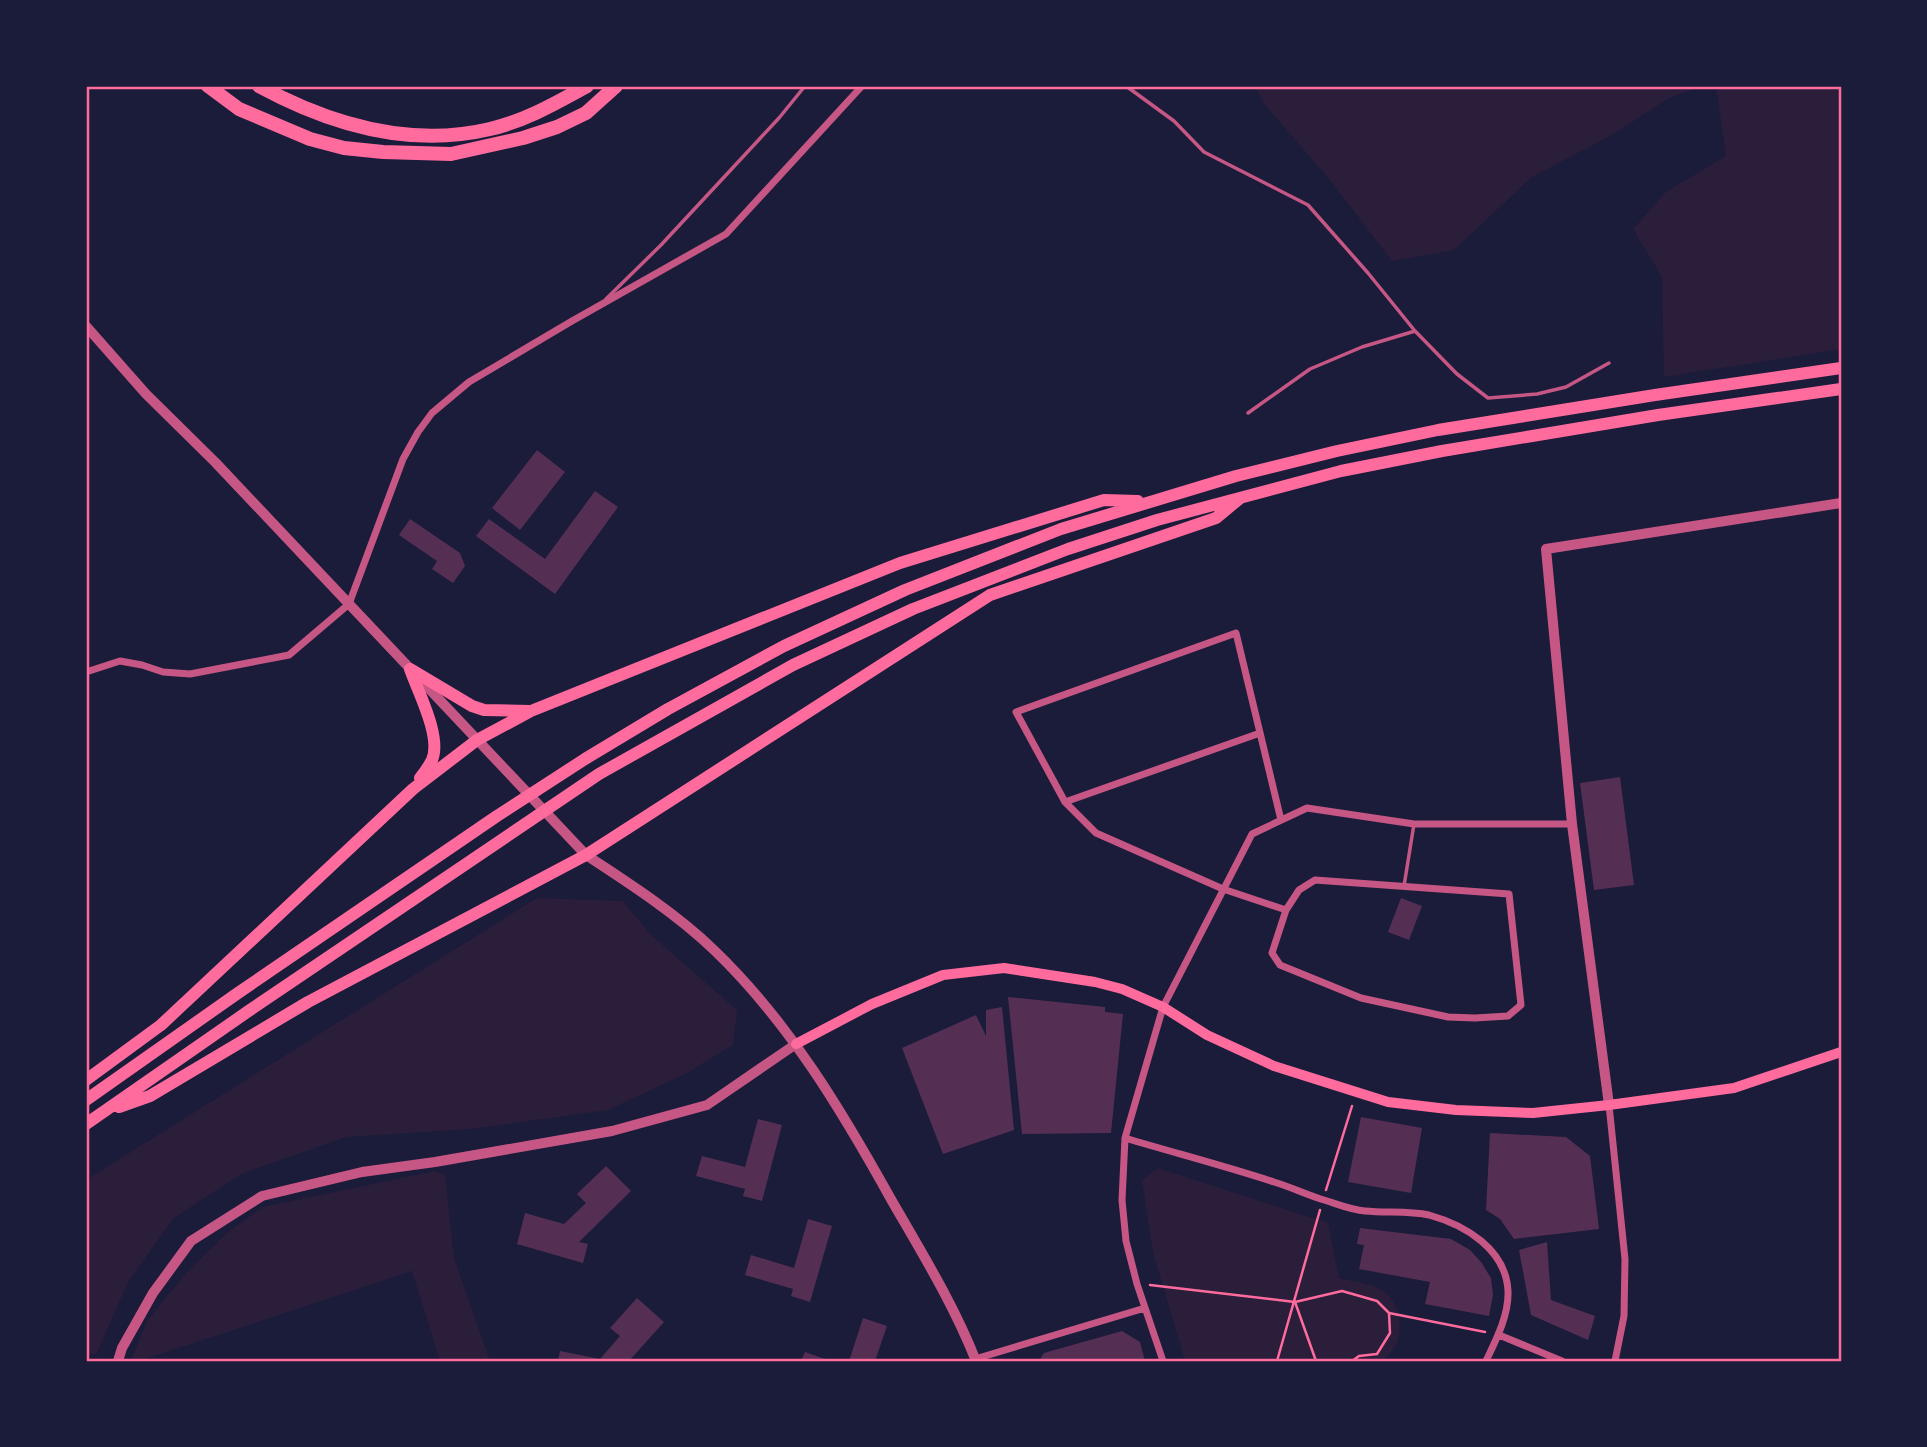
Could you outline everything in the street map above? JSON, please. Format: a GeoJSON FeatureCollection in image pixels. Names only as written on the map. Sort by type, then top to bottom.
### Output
{"type":"FeatureCollection","features":[{"type":"Feature","properties":{"kind":"highway"},"geometry":{"type":"LineString","coordinates":[[208,86],[239,109],[310,139],[344,148],[451,154],[523,138],[557,127],[586,113],[617,86]]}},
{"type":"Feature","properties":{"kind":"highway"},"geometry":{"type":"LineString","coordinates":[[259,86],[319,115],[350,125],[384,132],[452,135],[490,129],[528,117],[587,86]]}},
{"type":"Feature","properties":{"kind":"highway"},"geometry":{"type":"LineString","coordinates":[[86,1100],[497,816],[585,759],[668,709],[784,646],[905,590],[1061,530],[1236,476],[1337,451],[1438,430],[1841,368]]}},
{"type":"Feature","properties":{"kind":"highway"},"geometry":{"type":"LineString","coordinates":[[86,1124],[599,774],[793,665],[913,609],[1068,549],[1157,520],[1341,471],[1442,451],[1841,389]]}},
{"type":"Feature","properties":{"kind":"highway"},"geometry":{"type":"LineString","coordinates":[[100,1114],[150,1096],[308,1002],[586,855],[990,595],[1216,518],[1242,496]]}},
{"type":"Feature","properties":{"kind":"highway"},"geometry":{"type":"LineString","coordinates":[[86,1080],[161,1026],[413,789],[477,740],[531,711],[900,563],[1104,500],[1153,501]]}},
{"type":"Feature","properties":{"kind":"highway"},"geometry":{"type":"LineString","coordinates":[[410,669],[472,706],[484,710],[531,711]]}},
{"type":"Feature","properties":{"kind":"highway"},"geometry":{"type":"LineString","coordinates":[[410,669],[434,734],[435,749],[432,760],[413,789]]}},
{"type":"Feature","properties":{"kind":"main road"},"geometry":{"type":"LineString","coordinates":[[796,1044],[872,1004],[943,975],[1004,968],[1095,982],[1122,989],[1163,1007],[1207,1035],[1274,1066],[1388,1102],[1457,1110],[1533,1113],[1734,1088],[1841,1052]]}},
{"type":"Feature","properties":{"kind":"street"},"geometry":{"type":"LineString","coordinates":[[86,672],[120,661],[163,672],[190,674],[289,655],[349,604],[403,459],[432,413],[469,382],[726,234],[862,86]]}},
{"type":"Feature","properties":{"kind":"street"},"geometry":{"type":"LineString","coordinates":[[86,326],[146,394],[215,462],[586,855],[617,875],[714,949],[762,1002],[796,1044],[858,1138],[931,1266],[975,1360],[1145,1308]]}},
{"type":"Feature","properties":{"kind":"street"},"geometry":{"type":"LineString","coordinates":[[1615,1361],[1624,1316],[1625,1259],[1609,1105],[1572,824],[1546,549],[1841,503]]}},
{"type":"Feature","properties":{"kind":"street"},"geometry":{"type":"LineString","coordinates":[[1282,820],[1236,633],[1016,712],[1065,802],[1096,833],[1223,889],[1286,910]]}},
{"type":"Feature","properties":{"kind":"street"},"geometry":{"type":"LineString","coordinates":[[1065,802],[1260,733]]}},
{"type":"Feature","properties":{"kind":"street"},"geometry":{"type":"LineString","coordinates":[[1163,1361],[1137,1284],[1126,1241],[1122,1200],[1125,1138],[1163,1007],[1252,834],[1307,808],[1414,824],[1572,824]]}},
{"type":"Feature","properties":{"kind":"street"},"geometry":{"type":"LineString","coordinates":[[1315,880],[1509,894],[1521,1004],[1508,1016],[1448,1017],[1361,998],[1280,965],[1272,953],[1286,910],[1299,890],[1315,880]]}},
{"type":"Feature","properties":{"kind":"street"},"geometry":{"type":"LineString","coordinates":[[118,1361],[122,1348],[153,1293],[191,1241],[262,1196],[362,1172],[612,1131],[707,1105],[796,1044]]}},
{"type":"Feature","properties":{"kind":"street"},"geometry":{"type":"LineString","coordinates":[[1125,1138],[1275,1182],[1323,1200],[1361,1210],[1427,1215],[1476,1235],[1503,1266],[1508,1291],[1499,1335],[1486,1361]]}},
{"type":"Feature","properties":{"kind":"street"},"geometry":{"type":"LineString","coordinates":[[1499,1335],[1562,1361]]}},
{"type":"Feature","properties":{"kind":"lane"},"geometry":{"type":"LineString","coordinates":[[596,307],[661,245],[779,118],[805,86]]}},
{"type":"Feature","properties":{"kind":"lane"},"geometry":{"type":"LineString","coordinates":[[1126,86],[1174,121],[1204,152],[1308,205],[1415,331],[1457,374],[1488,398],[1538,394],[1566,387],[1609,363]]}},
{"type":"Feature","properties":{"kind":"lane"},"geometry":{"type":"LineString","coordinates":[[1248,412],[1310,369],[1362,347],[1415,331]]}},
{"type":"Feature","properties":{"kind":"lane"},"geometry":{"type":"LineString","coordinates":[[1404,886],[1414,824]]}},
{"type":"Feature","properties":{"kind":"path"},"geometry":{"type":"LineString","coordinates":[[1277,1361],[1356,1092]]}},
{"type":"Feature","properties":{"kind":"path"},"geometry":{"type":"LineString","coordinates":[[1137,1284],[1295,1302],[1342,1292],[1377,1301],[1389,1313],[1499,1335]]}},
{"type":"Feature","properties":{"kind":"path"},"geometry":{"type":"LineString","coordinates":[[1295,1302],[1316,1361]]}},
{"type":"Feature","properties":{"kind":"path"},"geometry":{"type":"LineString","coordinates":[[1352,1361],[1359,1356],[1377,1354],[1390,1333],[1389,1313]]}},
{"type":"Feature","properties":{"kind":"shaded area"},"geometry":{"type":"Polygon","coordinates":[[[1255,86],[1703,86],[1669,98],[1612,135],[1532,177],[1454,250],[1392,261],[1330,180],[1265,105],[1255,86]]]}},
{"type":"Feature","properties":{"kind":"shaded area"},"geometry":{"type":"Polygon","coordinates":[[[1716,86],[1841,86],[1841,349],[1664,377],[1662,277],[1633,229],[1666,192],[1726,156],[1716,86]]]}},
{"type":"Feature","properties":{"kind":"shaded area"},"geometry":{"type":"Polygon","coordinates":[[[537,898],[623,901],[650,934],[737,1010],[733,1045],[687,1073],[608,1110],[471,1129],[346,1137],[241,1174],[174,1218],[129,1280],[96,1355],[86,1353],[86,1180],[537,898]]]}},
{"type":"Feature","properties":{"kind":"shaded area"},"geometry":{"type":"Polygon","coordinates":[[[1158,1168],[1328,1223],[1339,1278],[1377,1287],[1393,1301],[1400,1330],[1393,1349],[1379,1361],[1185,1361],[1153,1253],[1142,1180],[1158,1168]]]}},
{"type":"Feature","properties":{"kind":"shaded area"},"geometry":{"type":"Polygon","coordinates":[[[435,1171],[445,1175],[454,1258],[490,1361],[440,1361],[412,1271],[139,1361],[131,1361],[147,1321],[186,1273],[228,1232],[263,1207],[435,1171]]]}},
{"type":"Feature","properties":{"kind":"building"},"geometry":{"type":"Polygon","coordinates":[[[537,450],[565,472],[520,530],[492,508],[537,450]]]}},
{"type":"Feature","properties":{"kind":"building"},"geometry":{"type":"Polygon","coordinates":[[[595,491],[618,507],[555,594],[476,536],[489,519],[545,559],[595,491]]]}},
{"type":"Feature","properties":{"kind":"building"},"geometry":{"type":"Polygon","coordinates":[[[410,519],[460,553],[465,566],[453,583],[432,569],[437,561],[399,535],[410,519]]]}},
{"type":"Feature","properties":{"kind":"building"},"geometry":{"type":"Polygon","coordinates":[[[1620,777],[1634,885],[1594,890],[1580,783],[1620,777]]]}},
{"type":"Feature","properties":{"kind":"building"},"geometry":{"type":"Polygon","coordinates":[[[1401,898],[1422,906],[1409,940],[1388,932],[1401,898]]]}},
{"type":"Feature","properties":{"kind":"building"},"geometry":{"type":"Polygon","coordinates":[[[1008,997],[1105,1007],[1105,1012],[1123,1014],[1111,1133],[1022,1134],[1008,997]]]}},
{"type":"Feature","properties":{"kind":"building"},"geometry":{"type":"Polygon","coordinates":[[[1002,1007],[1014,1130],[943,1154],[902,1048],[976,1015],[986,1036],[986,1010],[1002,1007]]]}},
{"type":"Feature","properties":{"kind":"building"},"geometry":{"type":"Polygon","coordinates":[[[1361,1117],[1422,1128],[1411,1193],[1348,1182],[1361,1117]]]}},
{"type":"Feature","properties":{"kind":"building"},"geometry":{"type":"Polygon","coordinates":[[[758,1119],[782,1125],[762,1201],[743,1196],[745,1189],[696,1176],[702,1156],[745,1167],[758,1119]]]}},
{"type":"Feature","properties":{"kind":"building"},"geometry":{"type":"Polygon","coordinates":[[[1490,1133],[1566,1137],[1590,1156],[1599,1229],[1514,1239],[1500,1219],[1486,1210],[1490,1133]]]}},
{"type":"Feature","properties":{"kind":"building"},"geometry":{"type":"Polygon","coordinates":[[[606,1166],[631,1191],[579,1242],[588,1244],[583,1263],[517,1244],[525,1213],[564,1224],[586,1203],[577,1194],[606,1166]]]}},
{"type":"Feature","properties":{"kind":"building"},"geometry":{"type":"Polygon","coordinates":[[[808,1219],[832,1226],[810,1302],[791,1296],[793,1289],[745,1275],[751,1255],[794,1268],[808,1219]]]}},
{"type":"Feature","properties":{"kind":"building"},"geometry":{"type":"Polygon","coordinates":[[[1360,1228],[1451,1239],[1470,1250],[1491,1278],[1493,1295],[1489,1316],[1425,1304],[1430,1282],[1359,1269],[1364,1245],[1357,1244],[1360,1228]]]}},
{"type":"Feature","properties":{"kind":"building"},"geometry":{"type":"Polygon","coordinates":[[[1547,1242],[1551,1300],[1595,1316],[1588,1340],[1531,1315],[1519,1250],[1547,1242]]]}},
{"type":"Feature","properties":{"kind":"building"},"geometry":{"type":"Polygon","coordinates":[[[637,1298],[664,1322],[629,1361],[558,1361],[560,1351],[600,1359],[620,1336],[610,1328],[637,1298]]]}},
{"type":"Feature","properties":{"kind":"building"},"geometry":{"type":"Polygon","coordinates":[[[863,1318],[887,1326],[875,1361],[849,1361],[863,1318]]]}},
{"type":"Feature","properties":{"kind":"building"},"geometry":{"type":"Polygon","coordinates":[[[1122,1331],[1140,1342],[1145,1361],[1039,1361],[1044,1353],[1122,1331]]]}},
{"type":"Feature","properties":{"kind":"building"},"geometry":{"type":"Polygon","coordinates":[[[805,1352],[831,1361],[801,1361],[805,1352]]]}}]}
